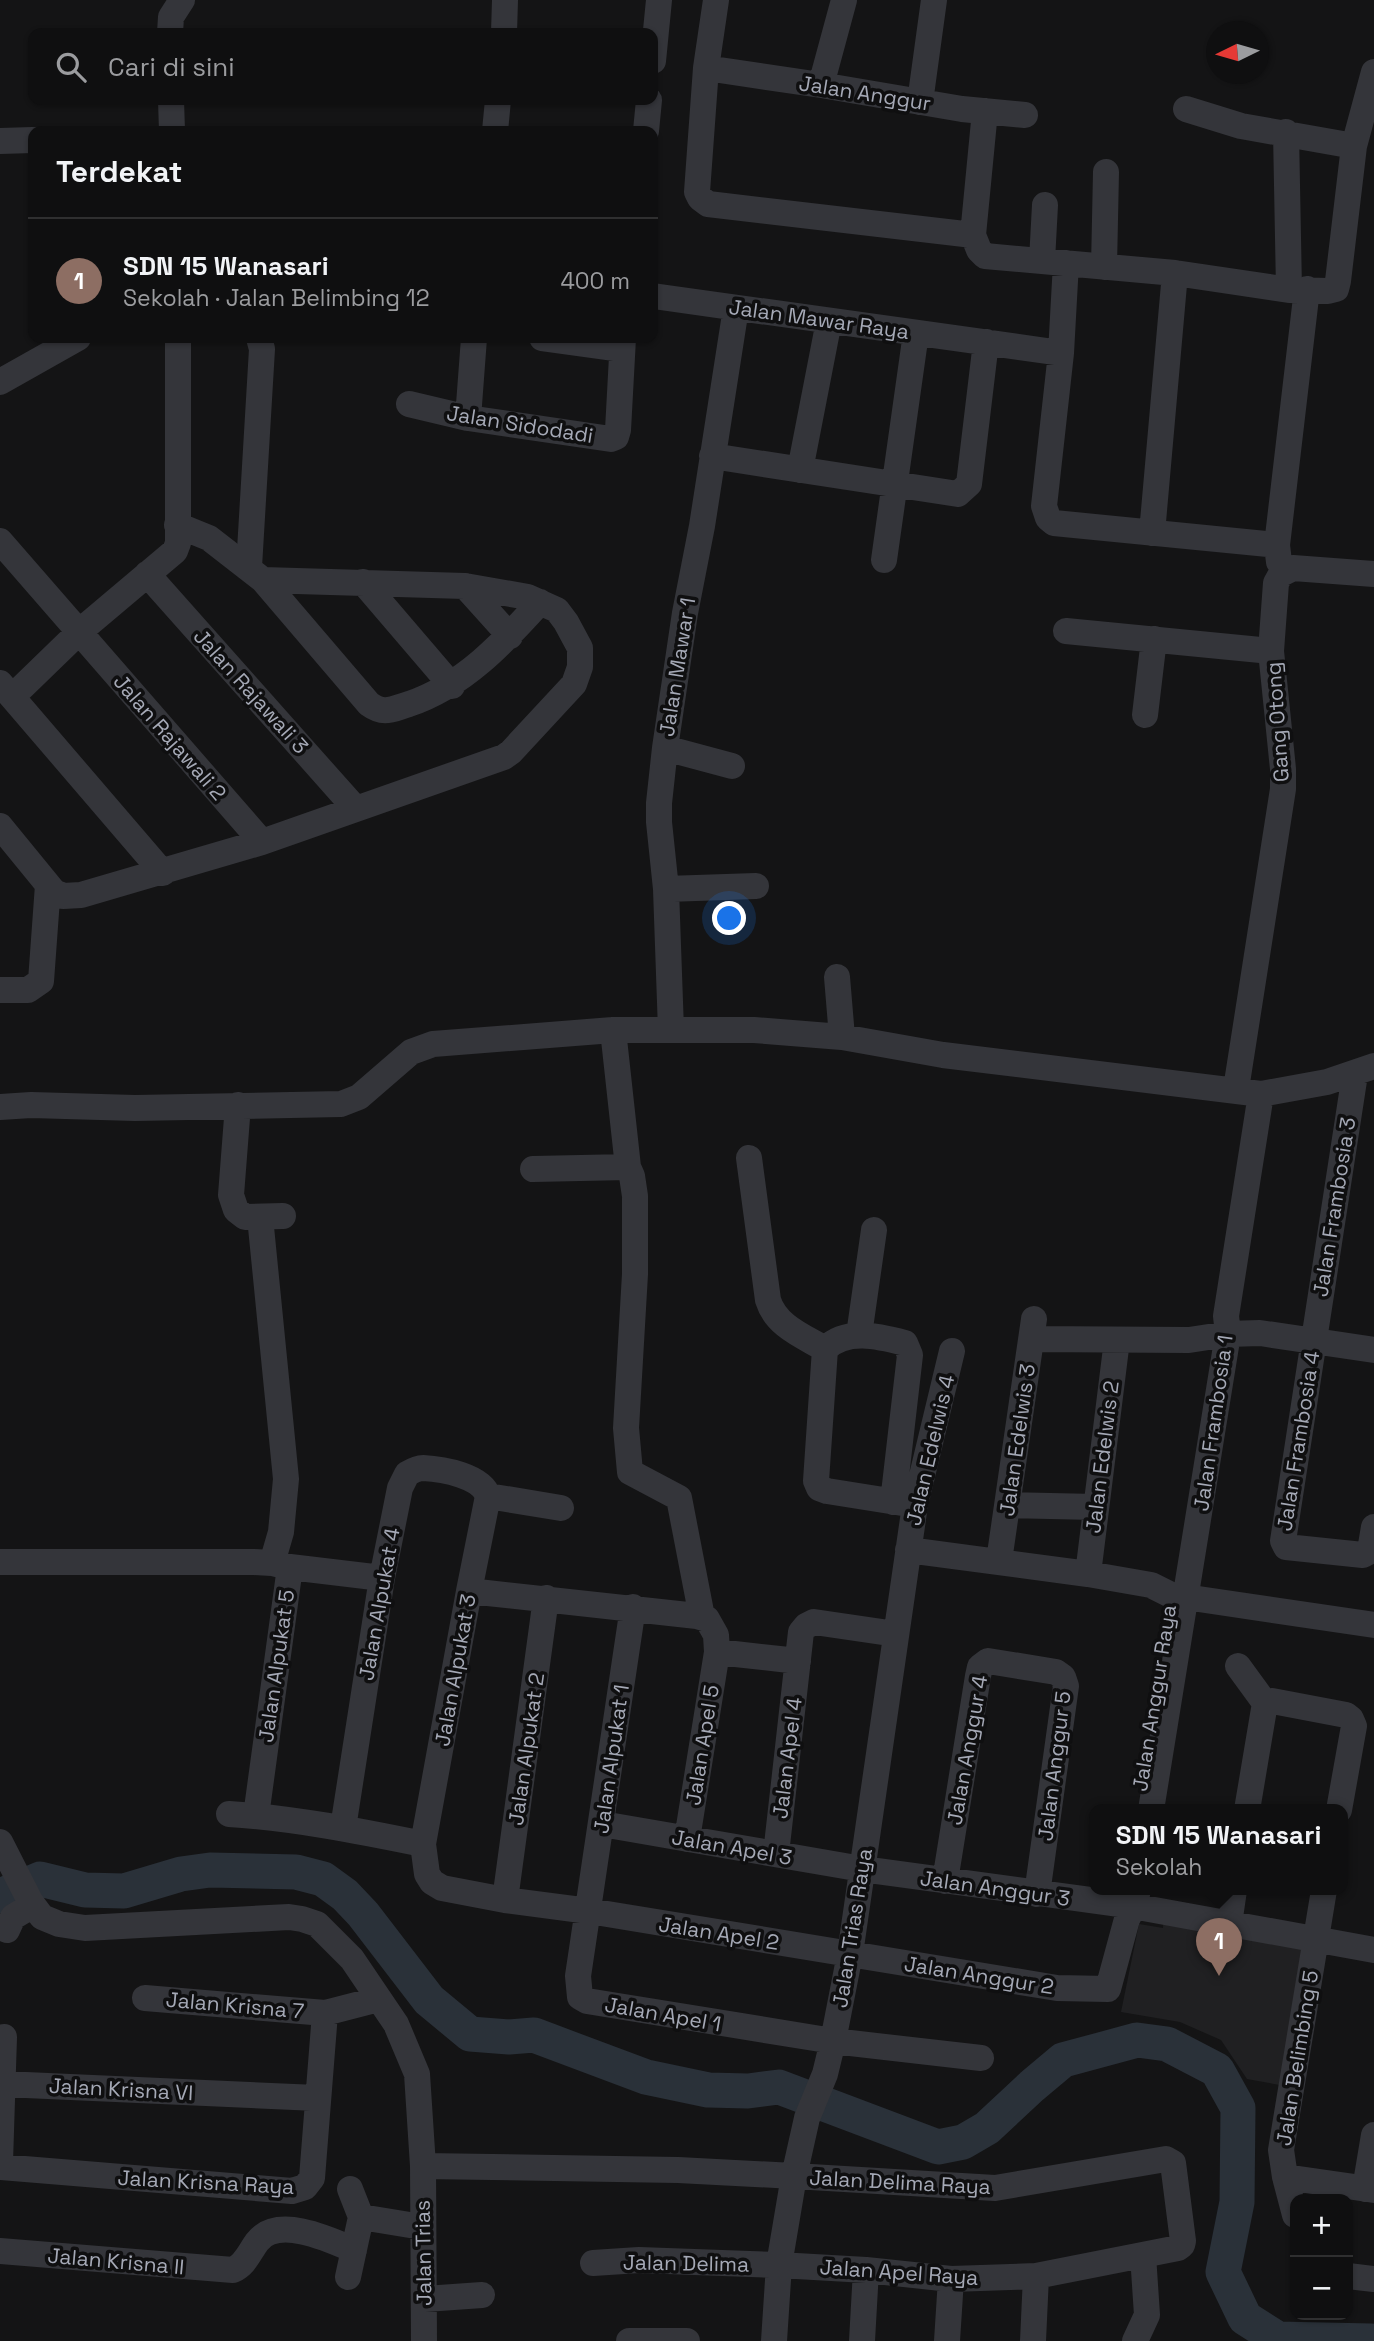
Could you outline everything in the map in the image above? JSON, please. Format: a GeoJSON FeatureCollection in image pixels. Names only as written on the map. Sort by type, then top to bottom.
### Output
{"type":"FeatureCollection","features":[{"type":"Feature","properties":{"kind":"street"},"geometry":{"type":"LineString","coordinates":[[170,28],[171,17],[182,0]]}},
{"type":"Feature","properties":{"kind":"street"},"geometry":{"type":"LineString","coordinates":[[504,28],[505,0]]}},
{"type":"Feature","properties":{"kind":"street"},"geometry":{"type":"LineString","coordinates":[[656,28],[659,0]]}},
{"type":"Feature","properties":{"kind":"street"},"geometry":{"type":"LineString","coordinates":[[716,0],[706,68],[697,192],[700,198],[708,204],[973,235]]}},
{"type":"Feature","properties":{"kind":"street"},"geometry":{"type":"LineString","coordinates":[[821,85],[844,0]]}},
{"type":"Feature","properties":{"kind":"street"},"geometry":{"type":"LineString","coordinates":[[920,102],[934,0]]}},
{"type":"Feature","properties":{"kind":"street","name":"Jalan Anggur"},"geometry":{"type":"LineString","coordinates":[[706,68],[920,102],[1025,114]]}},
{"type":"Feature","properties":{"kind":"street"},"geometry":{"type":"LineString","coordinates":[[985,111],[973,235],[979,250],[985,256],[1175,273],[1328,291],[1336,289],[1338,281],[1353,146],[1374,72]]}},
{"type":"Feature","properties":{"kind":"street"},"geometry":{"type":"LineString","coordinates":[[171,105],[172,126]]}},
{"type":"Feature","properties":{"kind":"street"},"geometry":{"type":"LineString","coordinates":[[495,126],[498,105]]}},
{"type":"Feature","properties":{"kind":"street"},"geometry":{"type":"LineString","coordinates":[[646,126],[649,105]]}},
{"type":"Feature","properties":{"kind":"street"},"geometry":{"type":"LineString","coordinates":[[1186,109],[1241,126],[1353,146]]}},
{"type":"Feature","properties":{"kind":"street","name":"Gang Otong"},"geometry":{"type":"LineString","coordinates":[[1214,1332],[1249,1091],[1283,789],[1271,650],[1276,583],[1281,574],[1277,545],[1298,289],[1286,132]]}},
{"type":"Feature","properties":{"kind":"street"},"geometry":{"type":"LineString","coordinates":[[0,141],[28,140]]}},
{"type":"Feature","properties":{"kind":"street"},"geometry":{"type":"LineString","coordinates":[[1104,267],[1106,172]]}},
{"type":"Feature","properties":{"kind":"street"},"geometry":{"type":"LineString","coordinates":[[1045,205],[1054,262],[1060,353],[1044,506],[1048,518],[1054,523],[1277,545]]}},
{"type":"Feature","properties":{"kind":"street"},"geometry":{"type":"LineString","coordinates":[[1152,533],[1175,273]]}},
{"type":"Feature","properties":{"kind":"street","name":"Jalan Mawar Raya"},"geometry":{"type":"LineString","coordinates":[[658,297],[1060,353]]}},
{"type":"Feature","properties":{"kind":"street","name":"Jalan Mawar 1"},"geometry":{"type":"LineString","coordinates":[[671,1030],[666,889],[659,822],[665,748],[736,307]]}},
{"type":"Feature","properties":{"kind":"street"},"geometry":{"type":"LineString","coordinates":[[800,470],[829,321]]}},
{"type":"Feature","properties":{"kind":"street"},"geometry":{"type":"LineString","coordinates":[[884,560],[916,333]]}},
{"type":"Feature","properties":{"kind":"street"},"geometry":{"type":"LineString","coordinates":[[712,456],[958,494],[969,484],[986,342]]}},
{"type":"Feature","properties":{"kind":"street"},"geometry":{"type":"LineString","coordinates":[[0,382],[69,343]]}},
{"type":"Feature","properties":{"kind":"street"},"geometry":{"type":"LineString","coordinates":[[163,873],[6,690],[175,551],[178,542],[178,343]]}},
{"type":"Feature","properties":{"kind":"street"},"geometry":{"type":"LineString","coordinates":[[256,573],[260,343]]}},
{"type":"Feature","properties":{"kind":"street"},"geometry":{"type":"LineString","coordinates":[[468,418],[474,343]]}},
{"type":"Feature","properties":{"kind":"street","name":"Jalan Sidodadi"},"geometry":{"type":"LineString","coordinates":[[409,404],[468,418],[611,439],[617,437],[623,343]]}},
{"type":"Feature","properties":{"kind":"street"},"geometry":{"type":"LineString","coordinates":[[177,525],[209,538],[256,573],[369,704],[378,711],[388,711],[452,686],[510,636],[540,602]]}},
{"type":"Feature","properties":{"kind":"street","name":"Jalan Rajawali 2"},"geometry":{"type":"LineString","coordinates":[[0,541],[262,842]]}},
{"type":"Feature","properties":{"kind":"street"},"geometry":{"type":"LineString","coordinates":[[1281,574],[1293,568],[1374,574]]}},
{"type":"Feature","properties":{"kind":"street"},"geometry":{"type":"LineString","coordinates":[[0,826],[48,885],[63,896],[72,897],[163,873],[262,842],[503,757],[511,752],[574,684],[580,667],[580,648],[566,621],[557,610],[528,597],[465,586],[363,582],[256,573]]}},
{"type":"Feature","properties":{"kind":"street","name":"Jalan Rajawali 3"},"geometry":{"type":"LineString","coordinates":[[147,574],[355,808]]}},
{"type":"Feature","properties":{"kind":"street"},"geometry":{"type":"LineString","coordinates":[[363,582],[452,686]]}},
{"type":"Feature","properties":{"kind":"street"},"geometry":{"type":"LineString","coordinates":[[465,586],[510,636]]}},
{"type":"Feature","properties":{"kind":"street"},"geometry":{"type":"LineString","coordinates":[[1066,631],[1271,650]]}},
{"type":"Feature","properties":{"kind":"street"},"geometry":{"type":"LineString","coordinates":[[1145,715],[1154,639]]}},
{"type":"Feature","properties":{"kind":"street"},"geometry":{"type":"LineString","coordinates":[[665,748],[732,766]]}},
{"type":"Feature","properties":{"kind":"street"},"geometry":{"type":"LineString","coordinates":[[0,990],[28,990],[41,981],[48,885]]}},
{"type":"Feature","properties":{"kind":"street"},"geometry":{"type":"LineString","coordinates":[[666,889],[756,886]]}},
{"type":"Feature","properties":{"kind":"street"},"geometry":{"type":"LineString","coordinates":[[837,977],[842,1037]]}},
{"type":"Feature","properties":{"kind":"street"},"geometry":{"type":"LineString","coordinates":[[0,1107],[31,1105],[135,1108],[341,1104],[359,1097],[411,1052],[433,1045],[613,1030],[754,1030],[842,1037],[943,1055],[1249,1091],[1328,1082],[1364,1070]]}},
{"type":"Feature","properties":{"kind":"street"},"geometry":{"type":"LineString","coordinates":[[613,1030],[628,1167],[634,1184],[636,1219],[626,1428],[630,1472],[679,1498],[702,1617]]}},
{"type":"Feature","properties":{"kind":"street","name":"Jalan Frambosia 3"},"geometry":{"type":"LineString","coordinates":[[1314,1341],[1364,1070]]}},
{"type":"Feature","properties":{"kind":"street"},"geometry":{"type":"LineString","coordinates":[[0,1562],[144,1561],[281,1565],[286,1479],[271,1217],[245,1217],[236,1210],[231,1195],[238,1105]]}},
{"type":"Feature","properties":{"kind":"street"},"geometry":{"type":"LineString","coordinates":[[749,1158],[772,1313],[788,1327],[825,1349]]}},
{"type":"Feature","properties":{"kind":"street"},"geometry":{"type":"LineString","coordinates":[[533,1169],[628,1167]]}},
{"type":"Feature","properties":{"kind":"street"},"geometry":{"type":"LineString","coordinates":[[859,1335],[874,1230]]}},
{"type":"Feature","properties":{"kind":"street","name":"Jalan Edelwis 3"},"geometry":{"type":"LineString","coordinates":[[999,1561],[1033,1329],[1117,1340]]}},
{"type":"Feature","properties":{"kind":"street"},"geometry":{"type":"LineString","coordinates":[[1117,1340],[1214,1332],[1260,1334],[1374,1350]]}},
{"type":"Feature","properties":{"kind":"street","name":"Jalan Frambosia 1"},"geometry":{"type":"LineString","coordinates":[[1173,1588],[1214,1332]]}},
{"type":"Feature","properties":{"kind":"street"},"geometry":{"type":"LineString","coordinates":[[859,1335],[905,1343],[910,1355],[904,1503],[819,1488],[816,1481],[825,1349],[834,1340],[845,1336],[859,1335]]}},
{"type":"Feature","properties":{"kind":"street","name":"Jalan Edelwis 2"},"geometry":{"type":"LineString","coordinates":[[1088,1574],[1117,1340]]}},
{"type":"Feature","properties":{"kind":"street","name":"Jalan Frambosia 4"},"geometry":{"type":"LineString","coordinates":[[1314,1341],[1283,1541],[1286,1547],[1363,1555],[1370,1552],[1374,1527]]}},
{"type":"Feature","properties":{"kind":"street","name":"Jalan Edelwis 4"},"geometry":{"type":"LineString","coordinates":[[908,1550],[904,1503],[952,1351]]}},
{"type":"Feature","properties":{"kind":"street","name":"Jalan Alpukat 4"},"geometry":{"type":"LineString","coordinates":[[343,1828],[382,1578],[400,1488],[407,1474],[420,1468],[465,1476],[480,1482],[488,1496]]}},
{"type":"Feature","properties":{"kind":"street"},"geometry":{"type":"LineString","coordinates":[[488,1496],[561,1508]]}},
{"type":"Feature","properties":{"kind":"street","name":"Jalan Alpukat 3"},"geometry":{"type":"LineString","coordinates":[[423,1844],[488,1496]]}},
{"type":"Feature","properties":{"kind":"street"},"geometry":{"type":"LineString","coordinates":[[1009,1505],[1096,1507]]}},
{"type":"Feature","properties":{"kind":"street"},"geometry":{"type":"LineString","coordinates":[[908,1550],[1088,1574],[1374,1625]]}},
{"type":"Feature","properties":{"kind":"street","name":"Jalan Trias Raya"},"geometry":{"type":"LineString","coordinates":[[774,2341],[779,2265],[794,2176],[807,2118],[825,2074],[850,1954],[908,1550]]}},
{"type":"Feature","properties":{"kind":"street","name":"Jalan Alpukat 5"},"geometry":{"type":"LineString","coordinates":[[256,1816],[281,1565],[382,1578]]}},
{"type":"Feature","properties":{"kind":"street"},"geometry":{"type":"LineString","coordinates":[[1173,1588],[1374,1607]]}},
{"type":"Feature","properties":{"kind":"street","name":"Jalan Anggur Raya"},"geometry":{"type":"LineString","coordinates":[[1138,1804],[1173,1588]]}},
{"type":"Feature","properties":{"kind":"street","name":"Jalan Anggur Raya"},"geometry":{"type":"LineString","coordinates":[[1152,1804],[1173,1588]]}},
{"type":"Feature","properties":{"kind":"street"},"geometry":{"type":"LineString","coordinates":[[469,1591],[633,1607],[702,1617],[707,1619],[716,1635],[717,1651],[798,1661]]}},
{"type":"Feature","properties":{"kind":"street","name":"Jalan Alpukat 2"},"geometry":{"type":"LineString","coordinates":[[505,1900],[546,1598]]}},
{"type":"Feature","properties":{"kind":"street","name":"Jalan Alpukat 1"},"geometry":{"type":"LineString","coordinates":[[589,1911],[633,1607]]}},
{"type":"Feature","properties":{"kind":"street","name":"Jalan Apel 4"},"geometry":{"type":"LineString","coordinates":[[776,1854],[802,1632],[814,1622],[896,1634]]}},
{"type":"Feature","properties":{"kind":"street","name":"Jalan Apel 5"},"geometry":{"type":"LineString","coordinates":[[687,1839],[717,1651]]}},
{"type":"Feature","properties":{"kind":"street","name":"Jalan Anggur 4"},"geometry":{"type":"LineString","coordinates":[[945,1881],[980,1667],[988,1661],[1027,1667]]}},
{"type":"Feature","properties":{"kind":"street"},"geometry":{"type":"LineString","coordinates":[[1238,1666],[1265,1703]]}},
{"type":"Feature","properties":{"kind":"street","name":"Jalan Anggur 5"},"geometry":{"type":"LineString","coordinates":[[1027,1667],[1056,1672],[1063,1677],[1066,1686],[1037,1894]]}},
{"type":"Feature","properties":{"kind":"street"},"geometry":{"type":"LineString","coordinates":[[1265,1703],[1272,1701],[1346,1714],[1352,1719],[1354,1726],[1340,1804]]}},
{"type":"Feature","properties":{"kind":"street"},"geometry":{"type":"LineString","coordinates":[[1248,1804],[1265,1703]]}},
{"type":"Feature","properties":{"kind":"street"},"geometry":{"type":"LineString","coordinates":[[229,1814],[343,1828],[423,1844]]}},
{"type":"Feature","properties":{"kind":"street","name":"Jalan Apel 3"},"geometry":{"type":"LineString","coordinates":[[602,1824],[862,1869]]}},
{"type":"Feature","properties":{"kind":"street","name":"Jalan Apel 2"},"geometry":{"type":"LineString","coordinates":[[423,1844],[427,1874],[432,1882],[442,1888],[850,1954]]}},
{"type":"Feature","properties":{"kind":"street"},"geometry":{"type":"LineString","coordinates":[[5,1853],[31,1903],[13,1917],[7,1930]]}},
{"type":"Feature","properties":{"kind":"street","name":"Jalan Anggur 3"},"geometry":{"type":"LineString","coordinates":[[862,1869],[1128,1908],[1374,1950]]}},
{"type":"Feature","properties":{"kind":"street"},"geometry":{"type":"LineString","coordinates":[[1229,1924],[1233,1895]]}},
{"type":"Feature","properties":{"kind":"street","name":"Jalan Belimbing 5"},"geometry":{"type":"LineString","coordinates":[[1290,2196],[1281,2150],[1323,1895]]}},
{"type":"Feature","properties":{"kind":"street","name":"Jalan Trias"},"geometry":{"type":"LineString","coordinates":[[31,1903],[42,1917],[59,1924],[85,1928],[289,1917],[317,1924],[344,1950],[396,2024],[416,2074],[423,2166],[425,2299],[416,2340]]}},
{"type":"Feature","properties":{"kind":"street","name":"Jalan Anggur 2"},"geometry":{"type":"LineString","coordinates":[[850,1954],[1056,1988],[1108,1989],[1128,1908]]}},
{"type":"Feature","properties":{"kind":"street","name":"Jalan Apel 1"},"geometry":{"type":"LineString","coordinates":[[589,1911],[578,1976],[580,1997],[587,2001],[833,2041]]}},
{"type":"Feature","properties":{"kind":"street","name":"Jalan Krisna 7"},"geometry":{"type":"LineString","coordinates":[[145,1998],[325,2012]]}},
{"type":"Feature","properties":{"kind":"street"},"geometry":{"type":"LineString","coordinates":[[325,2012],[379,1998]]}},
{"type":"Feature","properties":{"kind":"street","name":"Jalan Krisna Raya"},"geometry":{"type":"LineString","coordinates":[[0,2164],[292,2191],[305,2187],[312,2178],[325,2012]]}},
{"type":"Feature","properties":{"kind":"street"},"geometry":{"type":"LineString","coordinates":[[0,2164],[4,2037]]}},
{"type":"Feature","properties":{"kind":"street"},"geometry":{"type":"LineString","coordinates":[[833,2041],[981,2058]]}},
{"type":"Feature","properties":{"kind":"street","name":"Jalan Krisna VI"},"geometry":{"type":"LineString","coordinates":[[2,2084],[317,2098]]}},
{"type":"Feature","properties":{"kind":"street"},"geometry":{"type":"LineString","coordinates":[[1285,2177],[1369,2189],[1374,2135]]}},
{"type":"Feature","properties":{"kind":"street","name":"Jalan Delima Raya"},"geometry":{"type":"LineString","coordinates":[[794,2176],[995,2188],[1170,2160],[1173,2163],[1182,2245],[1143,2255]]}},
{"type":"Feature","properties":{"kind":"street"},"geometry":{"type":"LineString","coordinates":[[423,2166],[678,2170],[794,2176]]}},
{"type":"Feature","properties":{"kind":"street"},"geometry":{"type":"LineString","coordinates":[[348,2277],[361,2217],[350,2189]]}},
{"type":"Feature","properties":{"kind":"street"},"geometry":{"type":"LineString","coordinates":[[361,2217],[422,2227]]}},
{"type":"Feature","properties":{"kind":"street","name":"Jalan Krisna II"},"geometry":{"type":"LineString","coordinates":[[0,2251],[233,2270],[241,2267],[267,2232],[279,2230],[314,2235],[354,2250]]}},
{"type":"Feature","properties":{"kind":"street"},"geometry":{"type":"LineString","coordinates":[[1135,2341],[1147,2315],[1143,2255]]}},
{"type":"Feature","properties":{"kind":"street","name":"Jalan Apel Raya"},"geometry":{"type":"LineString","coordinates":[[779,2265],[951,2279],[1036,2276],[1143,2255]]}},
{"type":"Feature","properties":{"kind":"street","name":"Jalan Delima"},"geometry":{"type":"LineString","coordinates":[[593,2263],[639,2260],[779,2265]]}},
{"type":"Feature","properties":{"kind":"street"},"geometry":{"type":"LineString","coordinates":[[862,2341],[866,2270]]}},
{"type":"Feature","properties":{"kind":"street"},"geometry":{"type":"LineString","coordinates":[[1033,2341],[1036,2276]]}},
{"type":"Feature","properties":{"kind":"street"},"geometry":{"type":"LineString","coordinates":[[1353,2277],[1374,2279]]}},
{"type":"Feature","properties":{"kind":"street"},"geometry":{"type":"LineString","coordinates":[[947,2341],[951,2279]]}},
{"type":"Feature","properties":{"kind":"street"},"geometry":{"type":"LineString","coordinates":[[425,2299],[482,2295]]}},
{"type":"Feature","properties":{"kind":"street"},"geometry":{"type":"LineString","coordinates":[[629,2341],[687,2341]]}},
{"type":"Feature","properties":{"kind":"shaded area"},"geometry":{"type":"Polygon","coordinates":[[[1164,1912],[1315,1940],[1291,2087],[1247,2079],[1221,2040],[1180,2022],[1121,2012],[1139,1924],[1163,1928],[1164,1912]]]}},
{"type":"Feature","properties":{"kind":"waterway"},"geometry":{"type":"LineString","coordinates":[[0,1896],[40,1879],[85,1890],[124,1891],[181,1874],[210,1870],[296,1872],[323,1879],[345,1895],[363,1914],[429,2000],[470,2034],[509,2037],[534,2035],[646,2077],[708,2090],[748,2091],[779,2087],[938,2147],[963,2142],[987,2128],[1063,2060],[1137,2040],[1167,2044],[1217,2070],[1238,2108],[1237,2202],[1223,2272],[1245,2318],[1278,2339],[1371,2341]]}},
{"type":"Feature","properties":{"kind":"place","name":"SDN 15 Wanasari"},"geometry":{"type":"Point","coordinates":[1219,1976]}}]}
